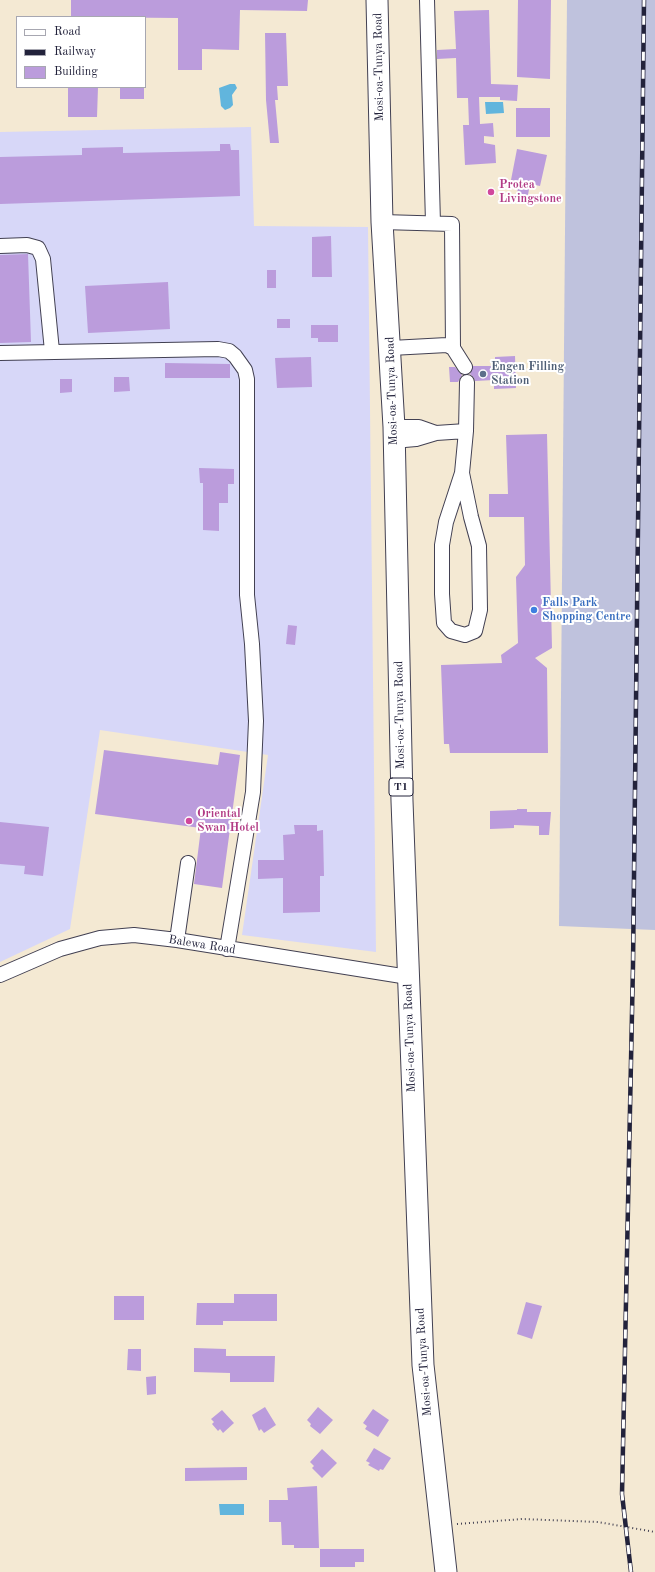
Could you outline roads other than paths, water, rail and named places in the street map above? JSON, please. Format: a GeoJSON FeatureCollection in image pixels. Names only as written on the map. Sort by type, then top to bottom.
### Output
{"type":"FeatureCollection","features":[{"type":"Feature","properties":{"kind":"highway","name":"Mosi-oa-Tunya Road"},"geometry":{"type":"LineString","coordinates":[[377,0],[382,222],[394,434],[402,801],[423,1365],[446,1572]]}},
{"type":"Feature","properties":{"kind":"street"},"geometry":{"type":"LineString","coordinates":[[427,0],[433,223]]}},
{"type":"Feature","properties":{"kind":"street"},"geometry":{"type":"LineString","coordinates":[[382,222],[452,224],[453,348]]}},
{"type":"Feature","properties":{"kind":"street"},"geometry":{"type":"LineString","coordinates":[[0,246],[27,245],[38,248],[43,259],[52,351]]}},
{"type":"Feature","properties":{"kind":"street"},"geometry":{"type":"LineString","coordinates":[[390,348],[447,345],[453,348],[465,367]]}},
{"type":"Feature","properties":{"kind":"street"},"geometry":{"type":"LineString","coordinates":[[0,353],[218,349],[229,351],[236,356],[245,370],[247,379],[247,595],[253,652],[256,721],[253,792],[227,949]]}},
{"type":"Feature","properties":{"kind":"street"},"geometry":{"type":"LineString","coordinates":[[462,473],[471,517],[479,546],[480,610],[475,631],[465,635],[451,631],[444,623],[442,594],[442,545],[446,522],[462,473],[466,431],[467,382]]}},
{"type":"Feature","properties":{"kind":"street"},"geometry":{"type":"LineString","coordinates":[[394,434],[416,439],[436,433],[466,431]]}},
{"type":"Feature","properties":{"kind":"street"},"geometry":{"type":"LineString","coordinates":[[177,940],[188,863]]}},
{"type":"Feature","properties":{"kind":"street","name":"Balewa Road"},"geometry":{"type":"LineString","coordinates":[[0,975],[60,949],[100,938],[134,936],[177,940],[408,977]]}},
{"type":"Feature","properties":{"kind":"water"},"geometry":{"type":"Polygon","coordinates":[[[230,84],[235,84],[237,88],[232,95],[233,105],[225,110],[221,106],[219,88],[230,84]]]}},
{"type":"Feature","properties":{"kind":"water"},"geometry":{"type":"Polygon","coordinates":[[[485,102],[503,102],[504,113],[486,114],[485,102]]]}},
{"type":"Feature","properties":{"kind":"water"},"geometry":{"type":"Polygon","coordinates":[[[219,1504],[244,1504],[244,1515],[220,1515],[219,1504]]]}},
{"type":"Feature","properties":{"kind":"railway"},"geometry":{"type":"LineString","coordinates":[[631,1572],[622,1494],[633,965],[644,0]]}},
{"type":"Feature","properties":{"kind":"place","name":"Protea Livingstone"},"geometry":{"type":"Point","coordinates":[491,192]}},
{"type":"Feature","properties":{"kind":"place","name":"Engen Filling Station"},"geometry":{"type":"Point","coordinates":[483,374]}},
{"type":"Feature","properties":{"kind":"place","name":"Falls Park Shopping Centre"},"geometry":{"type":"Point","coordinates":[534,610]}},
{"type":"Feature","properties":{"kind":"place","name":"Oriental Swan Hotel"},"geometry":{"type":"Point","coordinates":[189,821]}}]}
